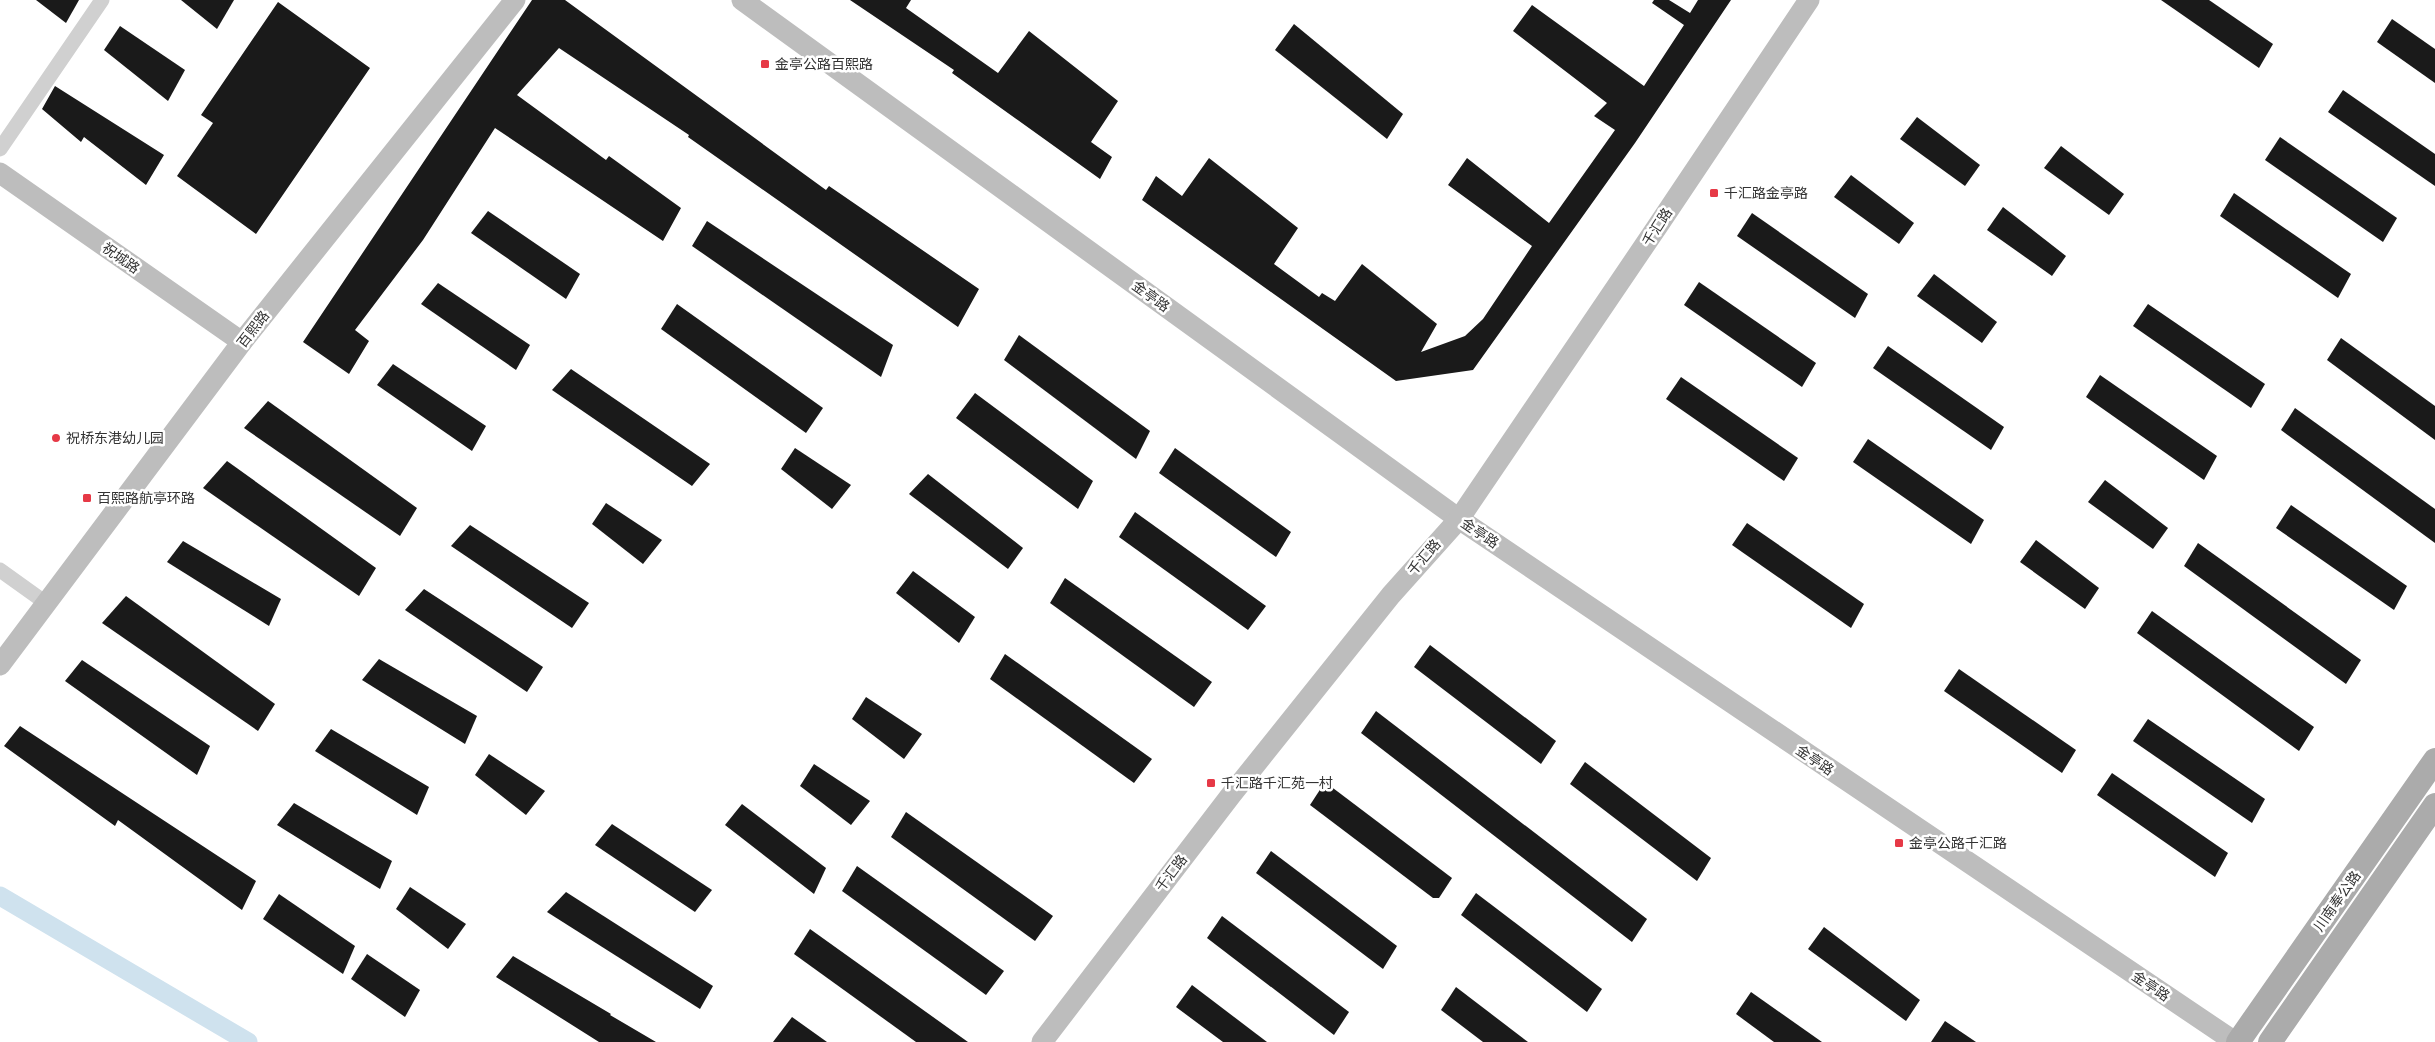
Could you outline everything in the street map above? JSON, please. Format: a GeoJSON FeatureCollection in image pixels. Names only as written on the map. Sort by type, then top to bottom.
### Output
{"type":"FeatureCollection","features":[{"type":"Feature","properties":{"kind":"main road","name":"川南奉公路"},"geometry":{"type":"LineString","coordinates":[[2236,1042],[2435,760]]}},
{"type":"Feature","properties":{"kind":"main road","name":"川南奉公路"},"geometry":{"type":"LineString","coordinates":[[2270,1042],[2435,806]]}},
{"type":"Feature","properties":{"kind":"street"},"geometry":{"type":"LineString","coordinates":[[0,149],[102,0]]}},
{"type":"Feature","properties":{"kind":"street","name":"百熙路"},"geometry":{"type":"LineString","coordinates":[[0,665],[242,342],[515,0]]}},
{"type":"Feature","properties":{"kind":"street","name":"金亭路"},"geometry":{"type":"LineString","coordinates":[[742,0],[1458,519],[2236,1042]]}},
{"type":"Feature","properties":{"kind":"street","name":"千汇路"},"geometry":{"type":"LineString","coordinates":[[1042,1042],[1230,795],[1391,595],[1458,519],[1658,227],[1808,0]]}},
{"type":"Feature","properties":{"kind":"street","name":"祝城路"},"geometry":{"type":"LineString","coordinates":[[0,173],[242,342]]}},
{"type":"Feature","properties":{"kind":"street"},"geometry":{"type":"LineString","coordinates":[[0,570],[46,603]]}},
{"type":"Feature","properties":{"kind":"building"},"geometry":{"type":"Polygon","coordinates":[[[36,0],[79,0],[66,23],[36,0]]]}},
{"type":"Feature","properties":{"kind":"building"},"geometry":{"type":"Polygon","coordinates":[[[181,0],[234,0],[217,29],[181,0]]]}},
{"type":"Feature","properties":{"kind":"building"},"geometry":{"type":"Polygon","coordinates":[[[532,0],[565,0],[826,190],[829,186],[979,289],[958,327],[688,137],[689,135],[559,48],[517,95],[606,160],[609,156],[681,208],[663,241],[495,128],[423,240],[355,330],[369,341],[349,374],[303,342],[532,0]]]}},
{"type":"Feature","properties":{"kind":"building"},"geometry":{"type":"Polygon","coordinates":[[[850,0],[911,0],[906,8],[998,73],[1029,31],[1118,101],[1091,142],[1112,157],[1100,179],[952,73],[954,70],[850,0]]]}},
{"type":"Feature","properties":{"kind":"building"},"geometry":{"type":"Polygon","coordinates":[[[1654,0],[1669,0],[1690,13],[1698,0],[1731,0],[1635,143],[1473,370],[1396,381],[1142,200],[1156,176],[1182,196],[1209,158],[1298,228],[1274,264],[1319,297],[1322,293],[1335,301],[1362,264],[1437,324],[1421,352],[1465,336],[1483,319],[1532,246],[1448,185],[1467,158],[1549,223],[1615,130],[1594,116],[1607,103],[1513,31],[1532,5],[1644,86],[1684,25],[1652,3],[1654,0]]]}},
{"type":"Feature","properties":{"kind":"building"},"geometry":{"type":"Polygon","coordinates":[[[2161,0],[2209,0],[2273,44],[2259,68],[2161,0]]]}},
{"type":"Feature","properties":{"kind":"building"},"geometry":{"type":"Polygon","coordinates":[[[278,2],[370,68],[256,234],[177,176],[213,123],[201,115],[278,2]]]}},
{"type":"Feature","properties":{"kind":"building"},"geometry":{"type":"Polygon","coordinates":[[[2392,19],[2435,49],[2435,83],[2377,42],[2392,19]]]}},
{"type":"Feature","properties":{"kind":"building"},"geometry":{"type":"Polygon","coordinates":[[[1294,24],[1403,114],[1387,139],[1275,50],[1294,24]]]}},
{"type":"Feature","properties":{"kind":"building"},"geometry":{"type":"Polygon","coordinates":[[[120,26],[185,70],[168,101],[104,50],[120,26]]]}},
{"type":"Feature","properties":{"kind":"building"},"geometry":{"type":"Polygon","coordinates":[[[55,86],[164,155],[146,185],[84,137],[81,142],[42,109],[55,86]]]}},
{"type":"Feature","properties":{"kind":"building"},"geometry":{"type":"Polygon","coordinates":[[[2343,90],[2435,154],[2435,186],[2328,112],[2343,90]]]}},
{"type":"Feature","properties":{"kind":"building"},"geometry":{"type":"Polygon","coordinates":[[[1917,117],[1980,165],[1965,186],[1900,139],[1917,117]]]}},
{"type":"Feature","properties":{"kind":"building"},"geometry":{"type":"Polygon","coordinates":[[[2280,137],[2397,218],[2383,242],[2265,160],[2280,137]]]}},
{"type":"Feature","properties":{"kind":"building"},"geometry":{"type":"Polygon","coordinates":[[[2061,146],[2124,194],[2109,215],[2044,168],[2061,146]]]}},
{"type":"Feature","properties":{"kind":"building"},"geometry":{"type":"Polygon","coordinates":[[[1851,175],[1914,223],[1899,244],[1834,197],[1851,175]]]}},
{"type":"Feature","properties":{"kind":"building"},"geometry":{"type":"Polygon","coordinates":[[[2234,193],[2351,274],[2338,298],[2220,216],[2234,193]]]}},
{"type":"Feature","properties":{"kind":"building"},"geometry":{"type":"Polygon","coordinates":[[[2003,207],[2066,256],[2052,276],[1987,230],[2003,207]]]}},
{"type":"Feature","properties":{"kind":"building"},"geometry":{"type":"Polygon","coordinates":[[[488,211],[580,274],[566,299],[471,233],[488,211]]]}},
{"type":"Feature","properties":{"kind":"building"},"geometry":{"type":"Polygon","coordinates":[[[1752,213],[1868,294],[1855,318],[1737,236],[1752,213]]]}},
{"type":"Feature","properties":{"kind":"building"},"geometry":{"type":"Polygon","coordinates":[[[707,221],[893,345],[881,377],[692,246],[707,221]]]}},
{"type":"Feature","properties":{"kind":"building"},"geometry":{"type":"Polygon","coordinates":[[[1934,274],[1997,322],[1982,343],[1917,296],[1934,274]]]}},
{"type":"Feature","properties":{"kind":"building"},"geometry":{"type":"Polygon","coordinates":[[[1699,282],[1816,363],[1802,387],[1684,305],[1699,282]]]}},
{"type":"Feature","properties":{"kind":"building"},"geometry":{"type":"Polygon","coordinates":[[[438,283],[530,345],[516,370],[421,304],[438,283]]]}},
{"type":"Feature","properties":{"kind":"building"},"geometry":{"type":"Polygon","coordinates":[[[677,304],[823,408],[806,433],[661,329],[677,304]]]}},
{"type":"Feature","properties":{"kind":"building"},"geometry":{"type":"Polygon","coordinates":[[[2148,304],[2265,384],[2251,408],[2133,326],[2148,304]]]}},
{"type":"Feature","properties":{"kind":"building"},"geometry":{"type":"Polygon","coordinates":[[[1019,335],[1150,431],[1136,459],[1004,360],[1019,335]]]}},
{"type":"Feature","properties":{"kind":"building"},"geometry":{"type":"Polygon","coordinates":[[[2341,338],[2435,406],[2435,440],[2327,360],[2341,338]]]}},
{"type":"Feature","properties":{"kind":"building"},"geometry":{"type":"Polygon","coordinates":[[[1888,346],[2004,427],[1991,450],[1873,368],[1888,346]]]}},
{"type":"Feature","properties":{"kind":"building"},"geometry":{"type":"Polygon","coordinates":[[[393,364],[486,426],[472,451],[377,385],[393,364]]]}},
{"type":"Feature","properties":{"kind":"building"},"geometry":{"type":"Polygon","coordinates":[[[571,369],[710,464],[692,486],[552,390],[571,369]]]}},
{"type":"Feature","properties":{"kind":"building"},"geometry":{"type":"Polygon","coordinates":[[[2100,375],[2217,456],[2204,480],[2086,397],[2100,375]]]}},
{"type":"Feature","properties":{"kind":"building"},"geometry":{"type":"Polygon","coordinates":[[[1681,377],[1798,458],[1784,481],[1666,399],[1681,377]]]}},
{"type":"Feature","properties":{"kind":"building"},"geometry":{"type":"Polygon","coordinates":[[[975,393],[1093,481],[1078,509],[956,418],[975,393]]]}},
{"type":"Feature","properties":{"kind":"building"},"geometry":{"type":"Polygon","coordinates":[[[268,401],[417,508],[400,536],[244,428],[268,401]]]}},
{"type":"Feature","properties":{"kind":"building"},"geometry":{"type":"Polygon","coordinates":[[[2295,408],[2435,509],[2435,543],[2281,430],[2295,408]]]}},
{"type":"Feature","properties":{"kind":"building"},"geometry":{"type":"Polygon","coordinates":[[[1868,439],[1984,520],[1971,544],[1853,462],[1868,439]]]}},
{"type":"Feature","properties":{"kind":"building"},"geometry":{"type":"Polygon","coordinates":[[[795,448],[851,485],[832,509],[781,469],[795,448]]]}},
{"type":"Feature","properties":{"kind":"building"},"geometry":{"type":"Polygon","coordinates":[[[1175,448],[1291,532],[1276,557],[1159,473],[1175,448]]]}},
{"type":"Feature","properties":{"kind":"building"},"geometry":{"type":"Polygon","coordinates":[[[227,461],[376,568],[359,596],[203,488],[227,461]]]}},
{"type":"Feature","properties":{"kind":"building"},"geometry":{"type":"Polygon","coordinates":[[[928,474],[1023,548],[1008,569],[909,494],[928,474]]]}},
{"type":"Feature","properties":{"kind":"building"},"geometry":{"type":"Polygon","coordinates":[[[2105,480],[2168,528],[2153,549],[2088,502],[2105,480]]]}},
{"type":"Feature","properties":{"kind":"building"},"geometry":{"type":"Polygon","coordinates":[[[606,503],[662,540],[643,564],[592,524],[606,503]]]}},
{"type":"Feature","properties":{"kind":"building"},"geometry":{"type":"Polygon","coordinates":[[[2291,505],[2407,586],[2394,610],[2276,528],[2291,505]]]}},
{"type":"Feature","properties":{"kind":"building"},"geometry":{"type":"Polygon","coordinates":[[[1135,512],[1266,606],[1248,630],[1119,537],[1135,512]]]}},
{"type":"Feature","properties":{"kind":"building"},"geometry":{"type":"Polygon","coordinates":[[[1747,523],[1864,604],[1851,628],[1732,545],[1747,523]]]}},
{"type":"Feature","properties":{"kind":"building"},"geometry":{"type":"Polygon","coordinates":[[[470,525],[589,603],[572,628],[451,546],[470,525]]]}},
{"type":"Feature","properties":{"kind":"building"},"geometry":{"type":"Polygon","coordinates":[[[2036,540],[2099,588],[2085,609],[2020,562],[2036,540]]]}},
{"type":"Feature","properties":{"kind":"building"},"geometry":{"type":"Polygon","coordinates":[[[183,541],[281,599],[269,626],[167,562],[183,541]]]}},
{"type":"Feature","properties":{"kind":"building"},"geometry":{"type":"Polygon","coordinates":[[[2198,543],[2361,660],[2346,684],[2184,566],[2198,543]]]}},
{"type":"Feature","properties":{"kind":"building"},"geometry":{"type":"Polygon","coordinates":[[[913,571],[975,617],[959,643],[896,593],[913,571]]]}},
{"type":"Feature","properties":{"kind":"building"},"geometry":{"type":"Polygon","coordinates":[[[1065,578],[1212,682],[1194,707],[1050,603],[1065,578]]]}},
{"type":"Feature","properties":{"kind":"building"},"geometry":{"type":"Polygon","coordinates":[[[424,589],[543,667],[527,692],[405,610],[424,589]]]}},
{"type":"Feature","properties":{"kind":"building"},"geometry":{"type":"Polygon","coordinates":[[[126,596],[275,704],[258,731],[102,623],[126,596]]]}},
{"type":"Feature","properties":{"kind":"building"},"geometry":{"type":"Polygon","coordinates":[[[2152,611],[2314,727],[2299,751],[2137,633],[2152,611]]]}},
{"type":"Feature","properties":{"kind":"building"},"geometry":{"type":"Polygon","coordinates":[[[1430,645],[1556,741],[1541,764],[1414,667],[1430,645]]]}},
{"type":"Feature","properties":{"kind":"building"},"geometry":{"type":"Polygon","coordinates":[[[1005,654],[1152,759],[1134,783],[990,679],[1005,654]]]}},
{"type":"Feature","properties":{"kind":"building"},"geometry":{"type":"Polygon","coordinates":[[[379,659],[477,716],[465,744],[362,680],[379,659]]]}},
{"type":"Feature","properties":{"kind":"building"},"geometry":{"type":"Polygon","coordinates":[[[82,660],[210,746],[197,775],[65,681],[82,660]]]}},
{"type":"Feature","properties":{"kind":"building"},"geometry":{"type":"Polygon","coordinates":[[[1959,669],[2076,750],[2062,773],[1944,691],[1959,669]]]}},
{"type":"Feature","properties":{"kind":"building"},"geometry":{"type":"Polygon","coordinates":[[[866,697],[922,734],[904,759],[852,719],[866,697]]]}},
{"type":"Feature","properties":{"kind":"building"},"geometry":{"type":"Polygon","coordinates":[[[1376,711],[1647,919],[1632,942],[1361,733],[1376,711]]]}},
{"type":"Feature","properties":{"kind":"building"},"geometry":{"type":"Polygon","coordinates":[[[2148,719],[2265,799],[2252,823],[2133,741],[2148,719]]]}},
{"type":"Feature","properties":{"kind":"building"},"geometry":{"type":"Polygon","coordinates":[[[20,726],[256,881],[242,910],[118,820],[115,826],[4,746],[20,726]]]}},
{"type":"Feature","properties":{"kind":"building"},"geometry":{"type":"Polygon","coordinates":[[[331,729],[429,787],[417,815],[315,751],[331,729]]]}},
{"type":"Feature","properties":{"kind":"building"},"geometry":{"type":"Polygon","coordinates":[[[489,754],[545,791],[526,815],[475,775],[489,754]]]}},
{"type":"Feature","properties":{"kind":"building"},"geometry":{"type":"Polygon","coordinates":[[[1585,762],[1711,858],[1697,881],[1570,784],[1585,762]]]}},
{"type":"Feature","properties":{"kind":"building"},"geometry":{"type":"Polygon","coordinates":[[[814,764],[870,801],[851,825],[800,786],[814,764]]]}},
{"type":"Feature","properties":{"kind":"building"},"geometry":{"type":"Polygon","coordinates":[[[2112,773],[2228,853],[2215,877],[2097,795],[2112,773]]]}},
{"type":"Feature","properties":{"kind":"building"},"geometry":{"type":"Polygon","coordinates":[[[1325,782],[1452,878],[1439,898],[1433,898],[1310,805],[1325,782]]]}},
{"type":"Feature","properties":{"kind":"building"},"geometry":{"type":"Polygon","coordinates":[[[294,803],[392,861],[380,889],[277,825],[294,803]]]}},
{"type":"Feature","properties":{"kind":"building"},"geometry":{"type":"Polygon","coordinates":[[[742,804],[826,868],[814,894],[725,825],[742,804]]]}},
{"type":"Feature","properties":{"kind":"building"},"geometry":{"type":"Polygon","coordinates":[[[906,812],[1053,916],[1035,941],[891,837],[906,812]]]}},
{"type":"Feature","properties":{"kind":"building"},"geometry":{"type":"Polygon","coordinates":[[[612,824],[712,890],[695,912],[595,845],[612,824]]]}},
{"type":"Feature","properties":{"kind":"building"},"geometry":{"type":"Polygon","coordinates":[[[1271,851],[1397,946],[1383,969],[1256,873],[1271,851]]]}},
{"type":"Feature","properties":{"kind":"building"},"geometry":{"type":"Polygon","coordinates":[[[857,866],[1004,971],[986,995],[842,891],[857,866]]]}},
{"type":"Feature","properties":{"kind":"building"},"geometry":{"type":"Polygon","coordinates":[[[410,887],[466,924],[448,949],[396,909],[410,887]]]}},
{"type":"Feature","properties":{"kind":"building"},"geometry":{"type":"Polygon","coordinates":[[[566,892],[713,986],[700,1009],[547,912],[566,892]]]}},
{"type":"Feature","properties":{"kind":"building"},"geometry":{"type":"Polygon","coordinates":[[[1476,893],[1602,989],[1587,1012],[1461,915],[1476,893]]]}},
{"type":"Feature","properties":{"kind":"building"},"geometry":{"type":"Polygon","coordinates":[[[279,894],[355,946],[343,974],[263,919],[279,894]]]}},
{"type":"Feature","properties":{"kind":"building"},"geometry":{"type":"Polygon","coordinates":[[[1222,916],[1349,1012],[1334,1035],[1207,938],[1222,916]]]}},
{"type":"Feature","properties":{"kind":"building"},"geometry":{"type":"Polygon","coordinates":[[[1824,927],[1920,1000],[1906,1021],[1808,949],[1824,927]]]}},
{"type":"Feature","properties":{"kind":"building"},"geometry":{"type":"Polygon","coordinates":[[[810,929],[968,1042],[916,1042],[794,954],[810,929]]]}},
{"type":"Feature","properties":{"kind":"building"},"geometry":{"type":"Polygon","coordinates":[[[367,954],[420,990],[405,1017],[351,979],[367,954]]]}},
{"type":"Feature","properties":{"kind":"building"},"geometry":{"type":"Polygon","coordinates":[[[513,956],[656,1042],[599,1042],[496,977],[513,956]]]}},
{"type":"Feature","properties":{"kind":"building"},"geometry":{"type":"Polygon","coordinates":[[[1192,985],[1267,1042],[1223,1042],[1176,1007],[1192,985]]]}},
{"type":"Feature","properties":{"kind":"building"},"geometry":{"type":"Polygon","coordinates":[[[1456,987],[1528,1042],[1483,1042],[1441,1010],[1456,987]]]}},
{"type":"Feature","properties":{"kind":"building"},"geometry":{"type":"Polygon","coordinates":[[[1751,992],[1822,1042],[1774,1042],[1736,1014],[1751,992]]]}},
{"type":"Feature","properties":{"kind":"building"},"geometry":{"type":"Polygon","coordinates":[[[792,1017],[827,1042],[773,1042],[792,1017]]]}},
{"type":"Feature","properties":{"kind":"building"},"geometry":{"type":"Polygon","coordinates":[[[1945,1021],[1976,1042],[1931,1042],[1945,1021]]]}},
{"type":"Feature","properties":{"kind":"waterway"},"geometry":{"type":"LineString","coordinates":[[0,896],[248,1042]]}},
{"type":"Feature","properties":{"kind":"place","name":"金亭公路百熙路"},"geometry":{"type":"Point","coordinates":[765,64]}},
{"type":"Feature","properties":{"kind":"place","name":"千汇路金亭路"},"geometry":{"type":"Point","coordinates":[1714,193]}},
{"type":"Feature","properties":{"kind":"place","name":"祝桥东港幼儿园"},"geometry":{"type":"Point","coordinates":[56,438]}},
{"type":"Feature","properties":{"kind":"place","name":"百熙路航亭环路"},"geometry":{"type":"Point","coordinates":[87,498]}},
{"type":"Feature","properties":{"kind":"place","name":"千汇路千汇苑一村"},"geometry":{"type":"Point","coordinates":[1211,783]}},
{"type":"Feature","properties":{"kind":"place","name":"金亭公路千汇路"},"geometry":{"type":"Point","coordinates":[1899,843]}}]}
